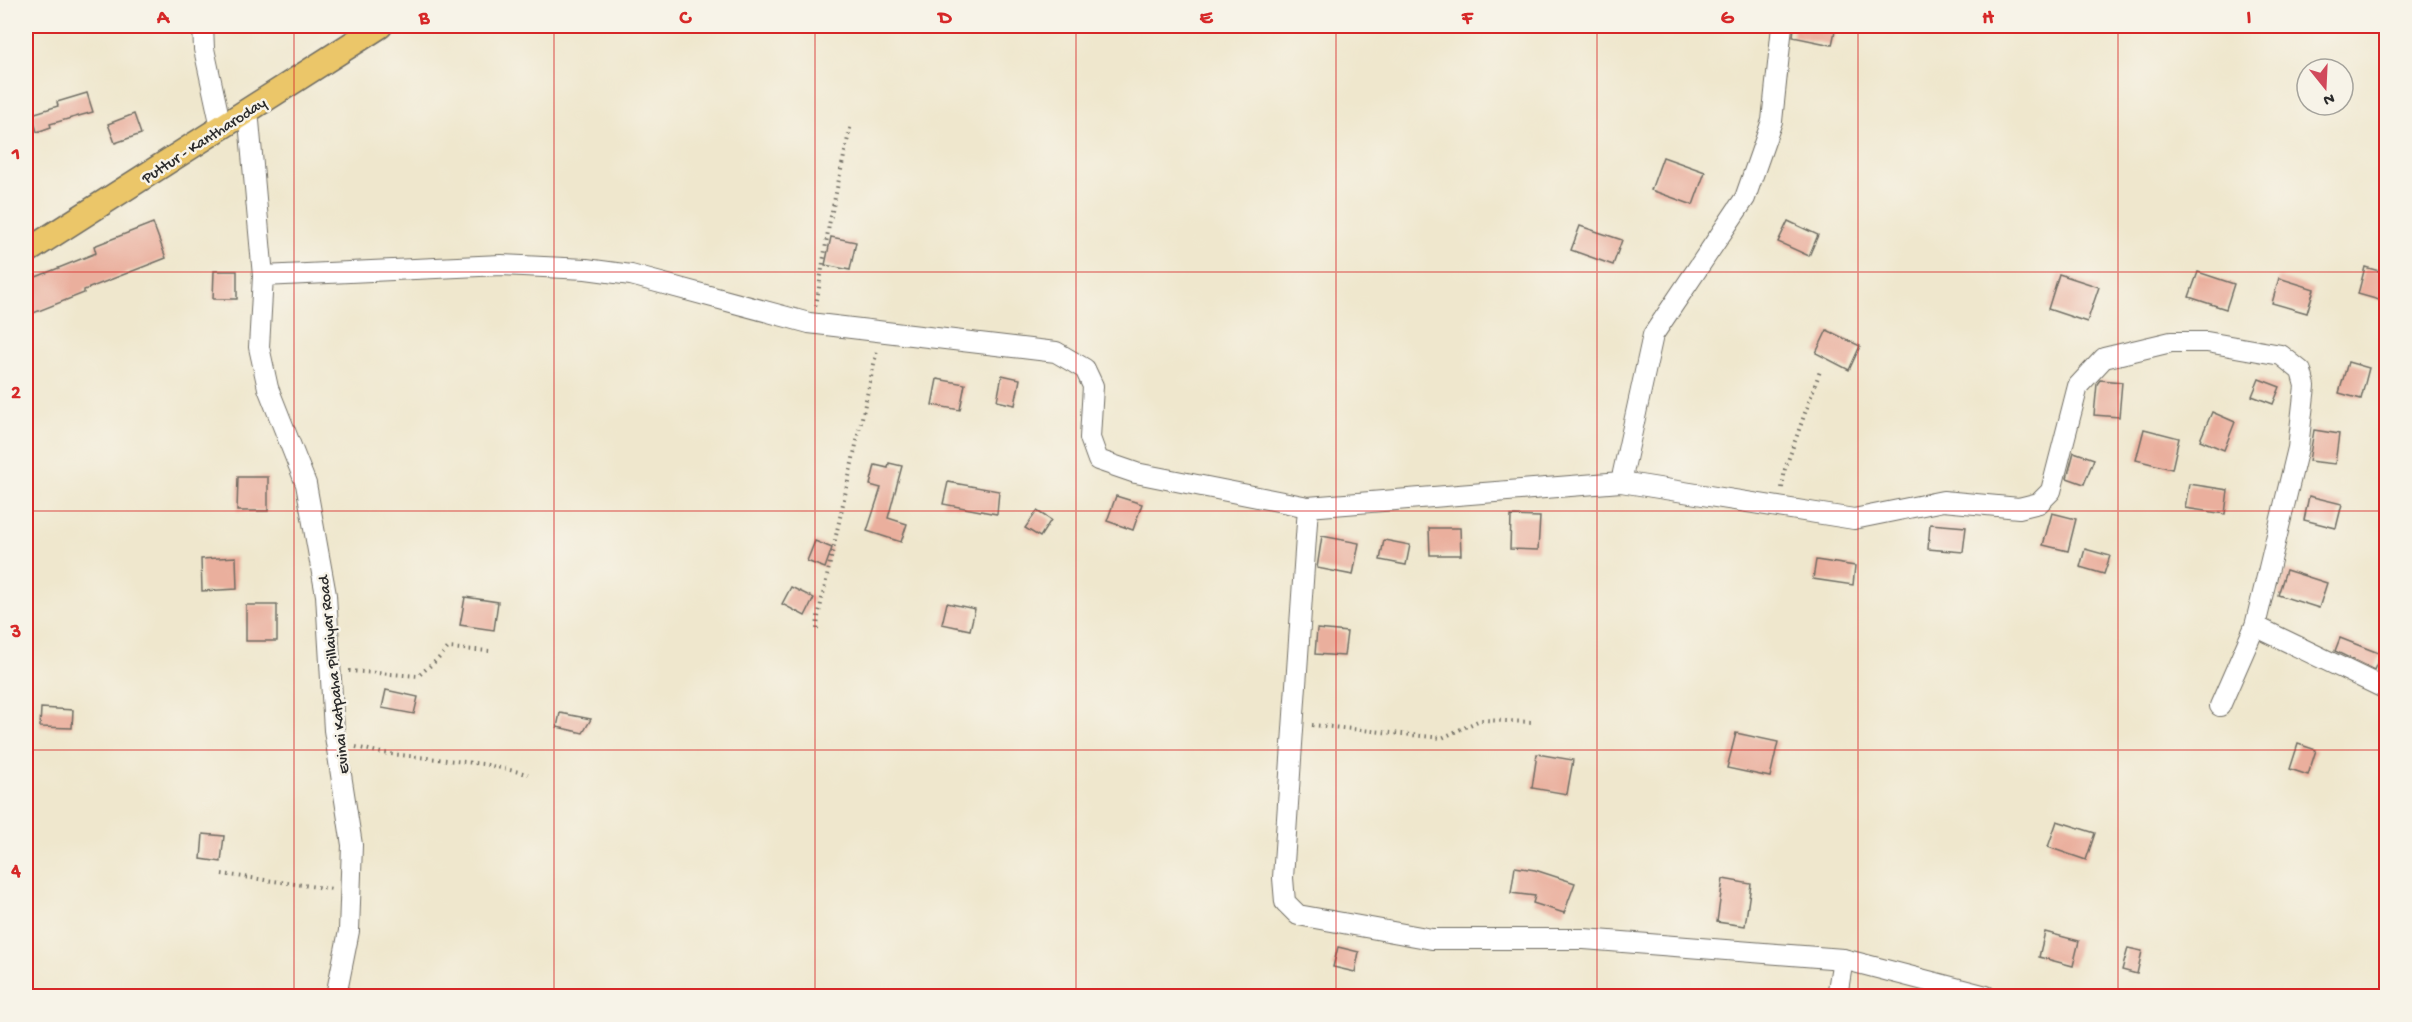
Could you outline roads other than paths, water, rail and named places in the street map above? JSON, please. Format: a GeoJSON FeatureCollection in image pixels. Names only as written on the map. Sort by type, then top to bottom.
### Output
{"type":"FeatureCollection","features":[{"type":"Feature","properties":{"kind":"main road","name":"Puttur - Kantharoday"},"geometry":{"type":"LineString","coordinates":[[26,252],[380,26]]}},
{"type":"Feature","properties":{"kind":"street"},"geometry":{"type":"LineString","coordinates":[[203,26],[204,49],[221,127]]}},
{"type":"Feature","properties":{"kind":"street"},"geometry":{"type":"LineString","coordinates":[[1621,482],[1653,335],[1745,198],[1749,188],[1772,121],[1782,26]]}},
{"type":"Feature","properties":{"kind":"street","name":"Evinai Katpaha Pillaiyar Road"},"geometry":{"type":"LineString","coordinates":[[248,110],[264,276],[259,347],[268,388],[306,484],[326,595],[337,748],[352,845],[349,931],[336,996]]}},
{"type":"Feature","properties":{"kind":"street"},"geometry":{"type":"LineString","coordinates":[[264,276],[501,265],[586,269],[632,275],[813,324],[1056,352],[1085,369],[1093,386],[1090,438],[1098,460],[1136,473],[1308,507],[1621,482],[1854,519],[1943,501],[2019,508],[2039,503],[2051,491],[2078,386],[2104,358],[2171,342],[2207,342],[2281,356],[2301,371],[2305,386],[2298,448],[2255,626],[2220,706]]}},
{"type":"Feature","properties":{"kind":"street"},"geometry":{"type":"LineString","coordinates":[[1308,507],[1283,878],[1285,902],[1298,915],[1432,939],[1584,939],[1843,959],[1986,996]]}},
{"type":"Feature","properties":{"kind":"street"},"geometry":{"type":"LineString","coordinates":[[2255,626],[2386,689]]}},
{"type":"Feature","properties":{"kind":"street"},"geometry":{"type":"LineString","coordinates":[[1837,996],[1843,959]]}}]}
